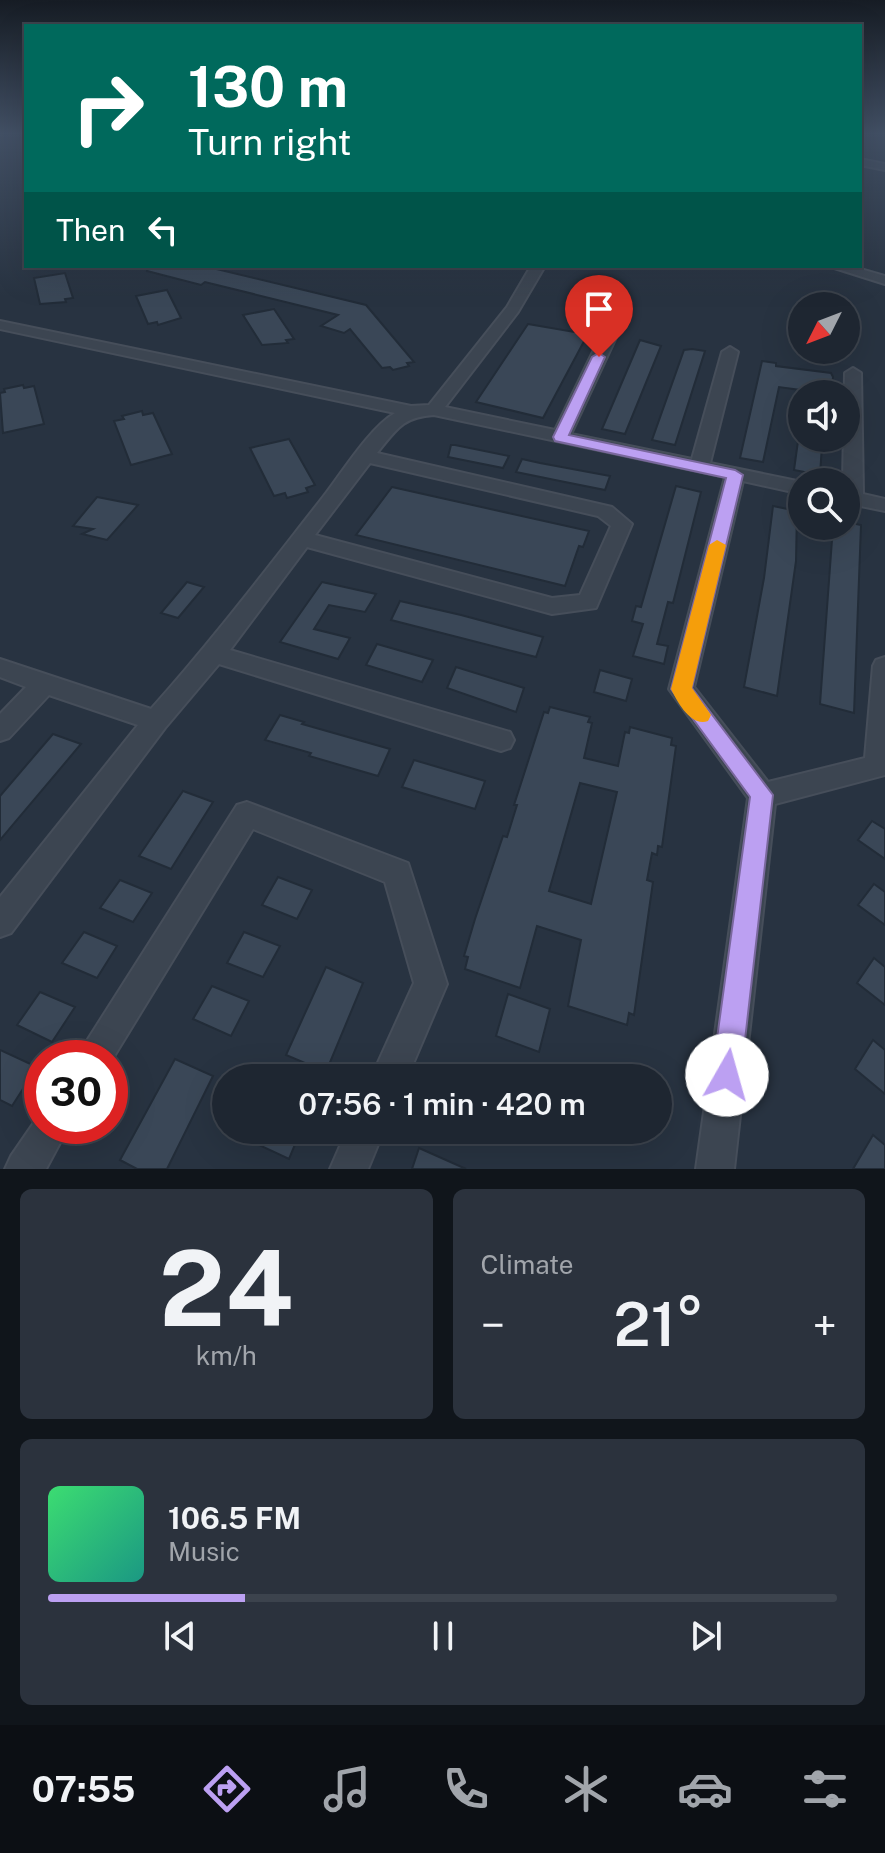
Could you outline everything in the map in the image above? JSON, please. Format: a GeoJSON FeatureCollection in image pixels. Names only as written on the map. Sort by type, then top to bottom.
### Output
{"type":"FeatureCollection","features":[{"type":"Feature","properties":{"kind":"street"},"geometry":{"type":"LineString","coordinates":[[0,922],[156,721],[214,654],[365,456],[394,421],[423,411],[513,309],[537,268]]}},
{"type":"Feature","properties":{"kind":"street"},"geometry":{"type":"LineString","coordinates":[[842,268],[885,280]]}},
{"type":"Feature","properties":{"kind":"street"},"geometry":{"type":"LineString","coordinates":[[0,325],[788,485]]}},
{"type":"Feature","properties":{"kind":"street"},"geometry":{"type":"LineString","coordinates":[[561,437],[611,331]]}},
{"type":"Feature","properties":{"kind":"street"},"geometry":{"type":"LineString","coordinates":[[699,468],[730,352]]}},
{"type":"Feature","properties":{"kind":"street"},"geometry":{"type":"LineString","coordinates":[[850,468],[853,373]]}},
{"type":"Feature","properties":{"kind":"street"},"geometry":{"type":"LineString","coordinates":[[304,539],[552,606],[588,602],[622,524],[605,511],[365,456]]}},
{"type":"Feature","properties":{"kind":"street"},"geometry":{"type":"LineString","coordinates":[[715,1169],[762,795],[681,689],[735,475]]}},
{"type":"Feature","properties":{"kind":"street"},"geometry":{"type":"LineString","coordinates":[[860,500],[885,505]]}},
{"type":"Feature","properties":{"kind":"street"},"geometry":{"type":"LineString","coordinates":[[214,654],[501,740]]}},
{"type":"Feature","properties":{"kind":"street"},"geometry":{"type":"LineString","coordinates":[[762,795],[878,766],[885,666]]}},
{"type":"Feature","properties":{"kind":"street"},"geometry":{"type":"LineString","coordinates":[[0,668],[156,721]]}},
{"type":"Feature","properties":{"kind":"street"},"geometry":{"type":"LineString","coordinates":[[0,731],[45,683]]}},
{"type":"Feature","properties":{"kind":"street"},"geometry":{"type":"LineString","coordinates":[[104,1040],[247,814],[397,873],[431,984],[395,1064]]}},
{"type":"Feature","properties":{"kind":"street"},"geometry":{"type":"LineString","coordinates":[[24,1169],[40,1144]]}},
{"type":"Feature","properties":{"kind":"street"},"geometry":{"type":"LineString","coordinates":[[349,1169],[360,1144]]}},
{"type":"Feature","properties":{"kind":"building"},"geometry":{"type":"Polygon","coordinates":[[[148,268],[212,268],[366,305],[414,362],[393,370],[390,367],[382,368],[350,329],[344,333],[321,326],[338,315],[147,271],[148,268]]]}},
{"type":"Feature","properties":{"kind":"building"},"geometry":{"type":"Polygon","coordinates":[[[65,273],[73,298],[65,299],[66,302],[40,304],[34,278],[65,273]]]}},
{"type":"Feature","properties":{"kind":"building"},"geometry":{"type":"Polygon","coordinates":[[[167,290],[181,318],[158,325],[157,322],[148,324],[136,296],[167,290]]]}},
{"type":"Feature","properties":{"kind":"building"},"geometry":{"type":"Polygon","coordinates":[[[274,309],[294,339],[286,340],[288,343],[262,345],[243,315],[274,309]]]}},
{"type":"Feature","properties":{"kind":"building"},"geometry":{"type":"Polygon","coordinates":[[[528,324],[589,332],[543,418],[476,402],[528,324]]]}},
{"type":"Feature","properties":{"kind":"building"},"geometry":{"type":"Polygon","coordinates":[[[640,340],[661,346],[625,434],[602,429],[640,340]]]}},
{"type":"Feature","properties":{"kind":"building"},"geometry":{"type":"Polygon","coordinates":[[[684,350],[705,351],[675,445],[652,440],[684,350]]]}},
{"type":"Feature","properties":{"kind":"building"},"geometry":{"type":"Polygon","coordinates":[[[762,361],[776,363],[776,366],[831,373],[833,380],[788,380],[788,388],[779,387],[763,462],[740,458],[762,361]]]}},
{"type":"Feature","properties":{"kind":"building"},"geometry":{"type":"Polygon","coordinates":[[[23,385],[24,388],[34,386],[44,424],[3,433],[0,393],[5,392],[4,389],[23,385]]]}},
{"type":"Feature","properties":{"kind":"building"},"geometry":{"type":"Polygon","coordinates":[[[142,411],[143,415],[153,413],[172,454],[131,465],[114,421],[142,411]]]}},
{"type":"Feature","properties":{"kind":"building"},"geometry":{"type":"Polygon","coordinates":[[[289,439],[315,485],[306,488],[308,492],[287,498],[285,493],[274,496],[250,448],[289,439]]]}},
{"type":"Feature","properties":{"kind":"building"},"geometry":{"type":"Polygon","coordinates":[[[451,445],[509,456],[503,468],[448,457],[451,445]]]}},
{"type":"Feature","properties":{"kind":"building"},"geometry":{"type":"Polygon","coordinates":[[[796,452],[822,452],[820,468],[794,468],[796,452]]]}},
{"type":"Feature","properties":{"kind":"building"},"geometry":{"type":"Polygon","coordinates":[[[522,459],[610,476],[605,490],[516,472],[522,459]]]}},
{"type":"Feature","properties":{"kind":"building"},"geometry":{"type":"Polygon","coordinates":[[[676,486],[701,492],[673,603],[668,602],[657,644],[668,646],[664,664],[633,656],[643,624],[632,621],[636,606],[641,607],[676,486]]]}},
{"type":"Feature","properties":{"kind":"building"},"geometry":{"type":"Polygon","coordinates":[[[392,487],[589,531],[583,547],[579,546],[565,586],[356,535],[392,487]]]}},
{"type":"Feature","properties":{"kind":"building"},"geometry":{"type":"Polygon","coordinates":[[[97,497],[138,505],[107,540],[82,534],[93,529],[73,526],[97,497]]]}},
{"type":"Feature","properties":{"kind":"building"},"geometry":{"type":"Polygon","coordinates":[[[773,506],[788,509],[788,540],[796,540],[796,561],[777,696],[744,687],[764,578],[773,506]]]}},
{"type":"Feature","properties":{"kind":"building"},"geometry":{"type":"Polygon","coordinates":[[[861,525],[854,713],[820,704],[832,540],[860,540],[861,525]]]}},
{"type":"Feature","properties":{"kind":"building"},"geometry":{"type":"Polygon","coordinates":[[[187,582],[204,587],[178,618],[161,613],[187,582]]]}},
{"type":"Feature","properties":{"kind":"building"},"geometry":{"type":"Polygon","coordinates":[[[322,582],[376,594],[365,612],[329,605],[314,629],[350,638],[338,659],[280,642],[322,582]]]}},
{"type":"Feature","properties":{"kind":"building"},"geometry":{"type":"Polygon","coordinates":[[[400,601],[543,637],[536,657],[516,652],[391,620],[400,601]]]}},
{"type":"Feature","properties":{"kind":"building"},"geometry":{"type":"Polygon","coordinates":[[[377,644],[433,660],[422,682],[366,665],[377,644]]]}},
{"type":"Feature","properties":{"kind":"building"},"geometry":{"type":"Polygon","coordinates":[[[456,667],[524,688],[516,712],[447,688],[456,667]]]}},
{"type":"Feature","properties":{"kind":"building"},"geometry":{"type":"Polygon","coordinates":[[[600,670],[632,679],[626,701],[594,692],[600,670]]]}},
{"type":"Feature","properties":{"kind":"building"},"geometry":{"type":"Polygon","coordinates":[[[550,707],[590,717],[588,722],[592,723],[584,758],[618,766],[625,732],[629,733],[630,727],[672,738],[671,745],[676,746],[662,847],[658,846],[657,855],[652,853],[647,880],[653,882],[634,1015],[629,1013],[627,1025],[568,1006],[581,940],[537,926],[520,988],[465,969],[468,957],[464,956],[475,919],[503,836],[507,837],[544,712],[548,713],[550,707]],[[580,783],[549,891],[591,904],[617,792],[580,783]]]}},
{"type":"Feature","properties":{"kind":"building"},"geometry":{"type":"Polygon","coordinates":[[[280,715],[390,749],[378,776],[265,740],[280,715]]]}},
{"type":"Feature","properties":{"kind":"building"},"geometry":{"type":"Polygon","coordinates":[[[53,734],[81,744],[0,840],[0,796],[53,734]]]}},
{"type":"Feature","properties":{"kind":"building"},"geometry":{"type":"Polygon","coordinates":[[[414,760],[485,781],[475,809],[402,787],[414,760]]]}},
{"type":"Feature","properties":{"kind":"building"},"geometry":{"type":"Polygon","coordinates":[[[183,791],[213,802],[171,869],[139,856],[183,791]]]}},
{"type":"Feature","properties":{"kind":"building"},"geometry":{"type":"Polygon","coordinates":[[[872,821],[885,829],[885,859],[858,840],[872,821]]]}},
{"type":"Feature","properties":{"kind":"building"},"geometry":{"type":"Polygon","coordinates":[[[278,877],[312,890],[297,919],[262,905],[278,877]]]}},
{"type":"Feature","properties":{"kind":"building"},"geometry":{"type":"Polygon","coordinates":[[[120,880],[152,893],[133,922],[100,908],[120,880]]]}},
{"type":"Feature","properties":{"kind":"building"},"geometry":{"type":"Polygon","coordinates":[[[874,884],[885,892],[885,925],[858,905],[874,884]]]}},
{"type":"Feature","properties":{"kind":"building"},"geometry":{"type":"Polygon","coordinates":[[[84,932],[117,946],[97,978],[62,963],[84,932]]]}},
{"type":"Feature","properties":{"kind":"building"},"geometry":{"type":"Polygon","coordinates":[[[244,932],[280,946],[263,977],[227,963],[244,932]]]}},
{"type":"Feature","properties":{"kind":"building"},"geometry":{"type":"Polygon","coordinates":[[[874,958],[885,967],[885,1005],[857,983],[874,958]]]}},
{"type":"Feature","properties":{"kind":"building"},"geometry":{"type":"Polygon","coordinates":[[[326,967],[363,983],[329,1064],[307,1064],[286,1055],[326,967]]]}},
{"type":"Feature","properties":{"kind":"building"},"geometry":{"type":"Polygon","coordinates":[[[212,986],[249,1001],[231,1036],[193,1019],[212,986]]]}},
{"type":"Feature","properties":{"kind":"building"},"geometry":{"type":"Polygon","coordinates":[[[40,992],[75,1007],[53,1040],[17,1025],[40,992]]]}},
{"type":"Feature","properties":{"kind":"building"},"geometry":{"type":"Polygon","coordinates":[[[508,994],[550,1009],[539,1052],[496,1036],[508,994]]]}},
{"type":"Feature","properties":{"kind":"building"},"geometry":{"type":"Polygon","coordinates":[[[873,1040],[885,1050],[885,1094],[855,1069],[873,1040]]]}},
{"type":"Feature","properties":{"kind":"building"},"geometry":{"type":"Polygon","coordinates":[[[0,1050],[24,1061],[24,1087],[12,1106],[0,1100],[0,1050]]]}},
{"type":"Feature","properties":{"kind":"building"},"geometry":{"type":"Polygon","coordinates":[[[175,1059],[212,1076],[167,1169],[137,1169],[120,1160],[175,1059]]]}},
{"type":"Feature","properties":{"kind":"building"},"geometry":{"type":"Polygon","coordinates":[[[873,1135],[885,1145],[885,1169],[853,1169],[873,1135]]]}},
{"type":"Feature","properties":{"kind":"building"},"geometry":{"type":"Polygon","coordinates":[[[257,1144],[295,1144],[289,1159],[257,1144]]]}},
{"type":"Feature","properties":{"kind":"building"},"geometry":{"type":"Polygon","coordinates":[[[419,1148],[466,1169],[412,1169],[419,1148]]]}},
{"type":"Feature","properties":{"kind":"slow traffic"},"geometry":{"type":"LineString","coordinates":[[701,715],[681,689],[717,545]]}},
{"type":"Feature","properties":{"kind":"route"},"geometry":{"type":"LineString","coordinates":[[599,357],[561,437],[735,475],[681,689],[762,795],[727,1075]]}}]}
